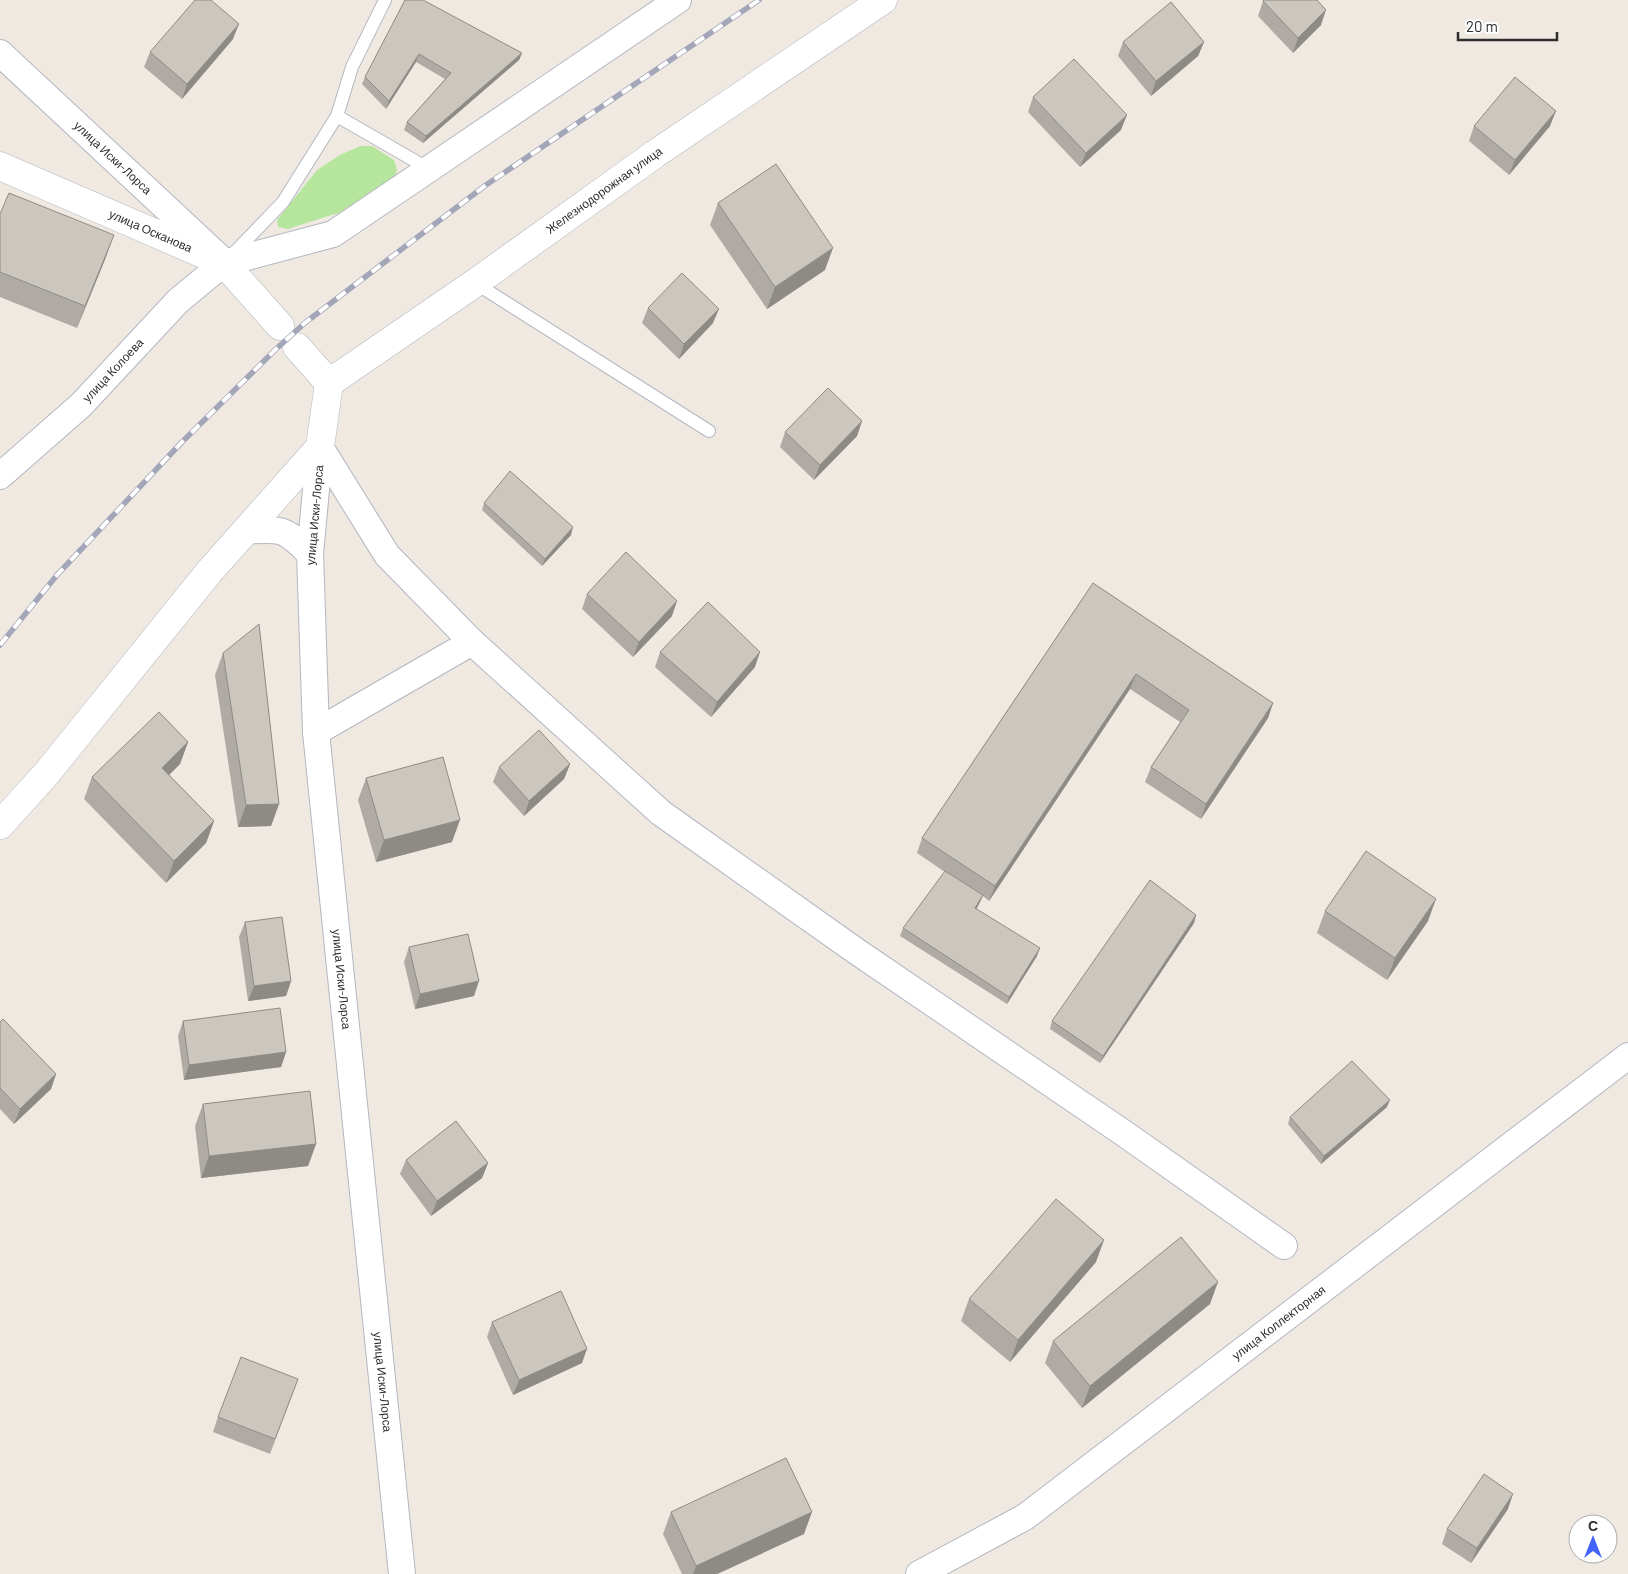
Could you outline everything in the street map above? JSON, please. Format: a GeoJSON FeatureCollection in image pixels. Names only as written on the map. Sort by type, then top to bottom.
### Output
{"type":"FeatureCollection","features":[{"type":"Feature","properties":{"kind":"street"},"geometry":{"type":"LineString","coordinates":[[224,263],[333,234],[678,0]]}},
{"type":"Feature","properties":{"kind":"street","name":"Железнодорожная улица"},"geometry":{"type":"LineString","coordinates":[[328,383],[475,283],[655,154],[883,0]]}},
{"type":"Feature","properties":{"kind":"street","name":"улица Иски-Лорса"},"geometry":{"type":"LineString","coordinates":[[0,54],[224,263]]}},
{"type":"Feature","properties":{"kind":"street","name":"улица Осканова"},"geometry":{"type":"LineString","coordinates":[[0,166],[224,263],[280,326]]}},
{"type":"Feature","properties":{"kind":"street","name":"улица Колоева"},"geometry":{"type":"LineString","coordinates":[[0,476],[81,405],[178,302],[224,263]]}},
{"type":"Feature","properties":{"kind":"street"},"geometry":{"type":"LineString","coordinates":[[297,346],[328,383]]}},
{"type":"Feature","properties":{"kind":"street","name":"улица Иски-Лорса"},"geometry":{"type":"LineString","coordinates":[[328,383],[310,554],[316,732],[402,1574]]}},
{"type":"Feature","properties":{"kind":"street"},"geometry":{"type":"LineString","coordinates":[[0,825],[47,773],[209,572],[320,446],[387,555],[472,642],[661,813],[856,951],[1126,1134],[1284,1246]]}},
{"type":"Feature","properties":{"kind":"street"},"geometry":{"type":"LineString","coordinates":[[245,530],[271,528],[284,531],[310,554]]}},
{"type":"Feature","properties":{"kind":"street"},"geometry":{"type":"LineString","coordinates":[[316,732],[472,642]]}},
{"type":"Feature","properties":{"kind":"street","name":"улица Коллекторная"},"geometry":{"type":"LineString","coordinates":[[919,1574],[1025,1517],[1628,1056]]}},
{"type":"Feature","properties":{"kind":"lane"},"geometry":{"type":"LineString","coordinates":[[224,263],[283,202],[337,116],[352,67],[386,0]]}},
{"type":"Feature","properties":{"kind":"lane"},"geometry":{"type":"LineString","coordinates":[[337,116],[429,168]]}},
{"type":"Feature","properties":{"kind":"lane"},"geometry":{"type":"LineString","coordinates":[[475,283],[709,431]]}},
{"type":"Feature","properties":{"kind":"green space"},"geometry":{"type":"Polygon","coordinates":[[[360,146],[372,146],[394,160],[397,170],[394,180],[353,210],[288,229],[278,227],[277,220],[317,170],[340,155],[360,146]]]}},
{"type":"Feature","properties":{"kind":"building"},"geometry":{"type":"Polygon","coordinates":[[[195,0],[211,0],[239,24],[187,84],[150,52],[195,0]]]}},
{"type":"Feature","properties":{"kind":"building"},"geometry":{"type":"Polygon","coordinates":[[[405,0],[423,0],[522,53],[426,136],[407,122],[451,73],[419,54],[389,101],[365,77],[405,0]]]}},
{"type":"Feature","properties":{"kind":"building"},"geometry":{"type":"Polygon","coordinates":[[[1264,0],[1317,0],[1326,10],[1298,38],[1264,0]]]}},
{"type":"Feature","properties":{"kind":"building"},"geometry":{"type":"Polygon","coordinates":[[[1171,2],[1204,42],[1156,81],[1123,42],[1171,2]]]}},
{"type":"Feature","properties":{"kind":"building"},"geometry":{"type":"Polygon","coordinates":[[[1074,59],[1127,115],[1086,153],[1033,97],[1074,59]]]}},
{"type":"Feature","properties":{"kind":"building"},"geometry":{"type":"Polygon","coordinates":[[[1515,77],[1556,111],[1515,160],[1474,126],[1515,77]]]}},
{"type":"Feature","properties":{"kind":"building"},"geometry":{"type":"Polygon","coordinates":[[[776,164],[833,248],[775,287],[718,203],[776,164]]]}},
{"type":"Feature","properties":{"kind":"building"},"geometry":{"type":"Polygon","coordinates":[[[9,193],[114,235],[85,306],[0,272],[0,214],[9,193]]]}},
{"type":"Feature","properties":{"kind":"building"},"geometry":{"type":"Polygon","coordinates":[[[682,273],[719,309],[684,344],[648,308],[682,273]]]}},
{"type":"Feature","properties":{"kind":"building"},"geometry":{"type":"Polygon","coordinates":[[[828,388],[862,421],[820,465],[785,432],[828,388]]]}},
{"type":"Feature","properties":{"kind":"building"},"geometry":{"type":"Polygon","coordinates":[[[510,471],[573,527],[545,559],[484,503],[510,471]]]}},
{"type":"Feature","properties":{"kind":"building"},"geometry":{"type":"Polygon","coordinates":[[[626,552],[677,601],[639,642],[587,594],[626,552]]]}},
{"type":"Feature","properties":{"kind":"building"},"geometry":{"type":"Polygon","coordinates":[[[1093,583],[1273,703],[1206,804],[1151,767],[1189,710],[1136,674],[995,886],[922,838],[1093,583]]]}},
{"type":"Feature","properties":{"kind":"building"},"geometry":{"type":"Polygon","coordinates":[[[708,602],[760,652],[717,702],[660,652],[708,602]]]}},
{"type":"Feature","properties":{"kind":"building"},"geometry":{"type":"Polygon","coordinates":[[[259,624],[279,804],[246,805],[223,653],[259,624]]]}},
{"type":"Feature","properties":{"kind":"building"},"geometry":{"type":"Polygon","coordinates":[[[159,712],[188,742],[162,768],[214,821],[174,861],[92,777],[159,712]]]}},
{"type":"Feature","properties":{"kind":"building"},"geometry":{"type":"Polygon","coordinates":[[[539,730],[570,764],[529,801],[499,767],[539,730]]]}},
{"type":"Feature","properties":{"kind":"building"},"geometry":{"type":"Polygon","coordinates":[[[443,757],[460,820],[384,840],[366,778],[443,757]]]}},
{"type":"Feature","properties":{"kind":"building"},"geometry":{"type":"Polygon","coordinates":[[[1366,851],[1436,899],[1395,958],[1325,911],[1366,851]]]}},
{"type":"Feature","properties":{"kind":"building"},"geometry":{"type":"Polygon","coordinates":[[[945,871],[983,895],[975,908],[1040,948],[1009,997],[903,928],[945,871]]]}},
{"type":"Feature","properties":{"kind":"building"},"geometry":{"type":"Polygon","coordinates":[[[1150,880],[1196,915],[1103,1056],[1052,1021],[1150,880]]]}},
{"type":"Feature","properties":{"kind":"building"},"geometry":{"type":"Polygon","coordinates":[[[282,917],[291,981],[254,986],[245,922],[282,917]]]}},
{"type":"Feature","properties":{"kind":"building"},"geometry":{"type":"Polygon","coordinates":[[[468,934],[479,981],[420,994],[409,947],[468,934]]]}},
{"type":"Feature","properties":{"kind":"building"},"geometry":{"type":"Polygon","coordinates":[[[280,1008],[286,1052],[189,1065],[183,1021],[280,1008]]]}},
{"type":"Feature","properties":{"kind":"building"},"geometry":{"type":"Polygon","coordinates":[[[3,1019],[56,1074],[20,1109],[0,1088],[0,1022],[3,1019]]]}},
{"type":"Feature","properties":{"kind":"building"},"geometry":{"type":"Polygon","coordinates":[[[1352,1061],[1390,1100],[1324,1156],[1290,1117],[1352,1061]]]}},
{"type":"Feature","properties":{"kind":"building"},"geometry":{"type":"Polygon","coordinates":[[[310,1091],[316,1144],[209,1156],[203,1104],[310,1091]]]}},
{"type":"Feature","properties":{"kind":"building"},"geometry":{"type":"Polygon","coordinates":[[[456,1121],[488,1163],[437,1201],[406,1160],[456,1121]]]}},
{"type":"Feature","properties":{"kind":"building"},"geometry":{"type":"Polygon","coordinates":[[[1056,1199],[1104,1240],[1018,1340],[969,1299],[1056,1199]]]}},
{"type":"Feature","properties":{"kind":"building"},"geometry":{"type":"Polygon","coordinates":[[[1181,1237],[1218,1282],[1090,1386],[1053,1341],[1181,1237]]]}},
{"type":"Feature","properties":{"kind":"building"},"geometry":{"type":"Polygon","coordinates":[[[561,1291],[587,1349],[519,1380],[492,1322],[561,1291]]]}},
{"type":"Feature","properties":{"kind":"building"},"geometry":{"type":"Polygon","coordinates":[[[241,1357],[298,1379],[275,1439],[218,1417],[241,1357]]]}},
{"type":"Feature","properties":{"kind":"building"},"geometry":{"type":"Polygon","coordinates":[[[786,1458],[812,1512],[696,1566],[671,1512],[786,1458]]]}},
{"type":"Feature","properties":{"kind":"building"},"geometry":{"type":"Polygon","coordinates":[[[1484,1474],[1513,1494],[1477,1548],[1447,1529],[1484,1474]]]}},
{"type":"Feature","properties":{"kind":"railway"},"geometry":{"type":"LineString","coordinates":[[0,645],[57,575],[182,442],[306,322],[486,185],[759,0]]}}]}
